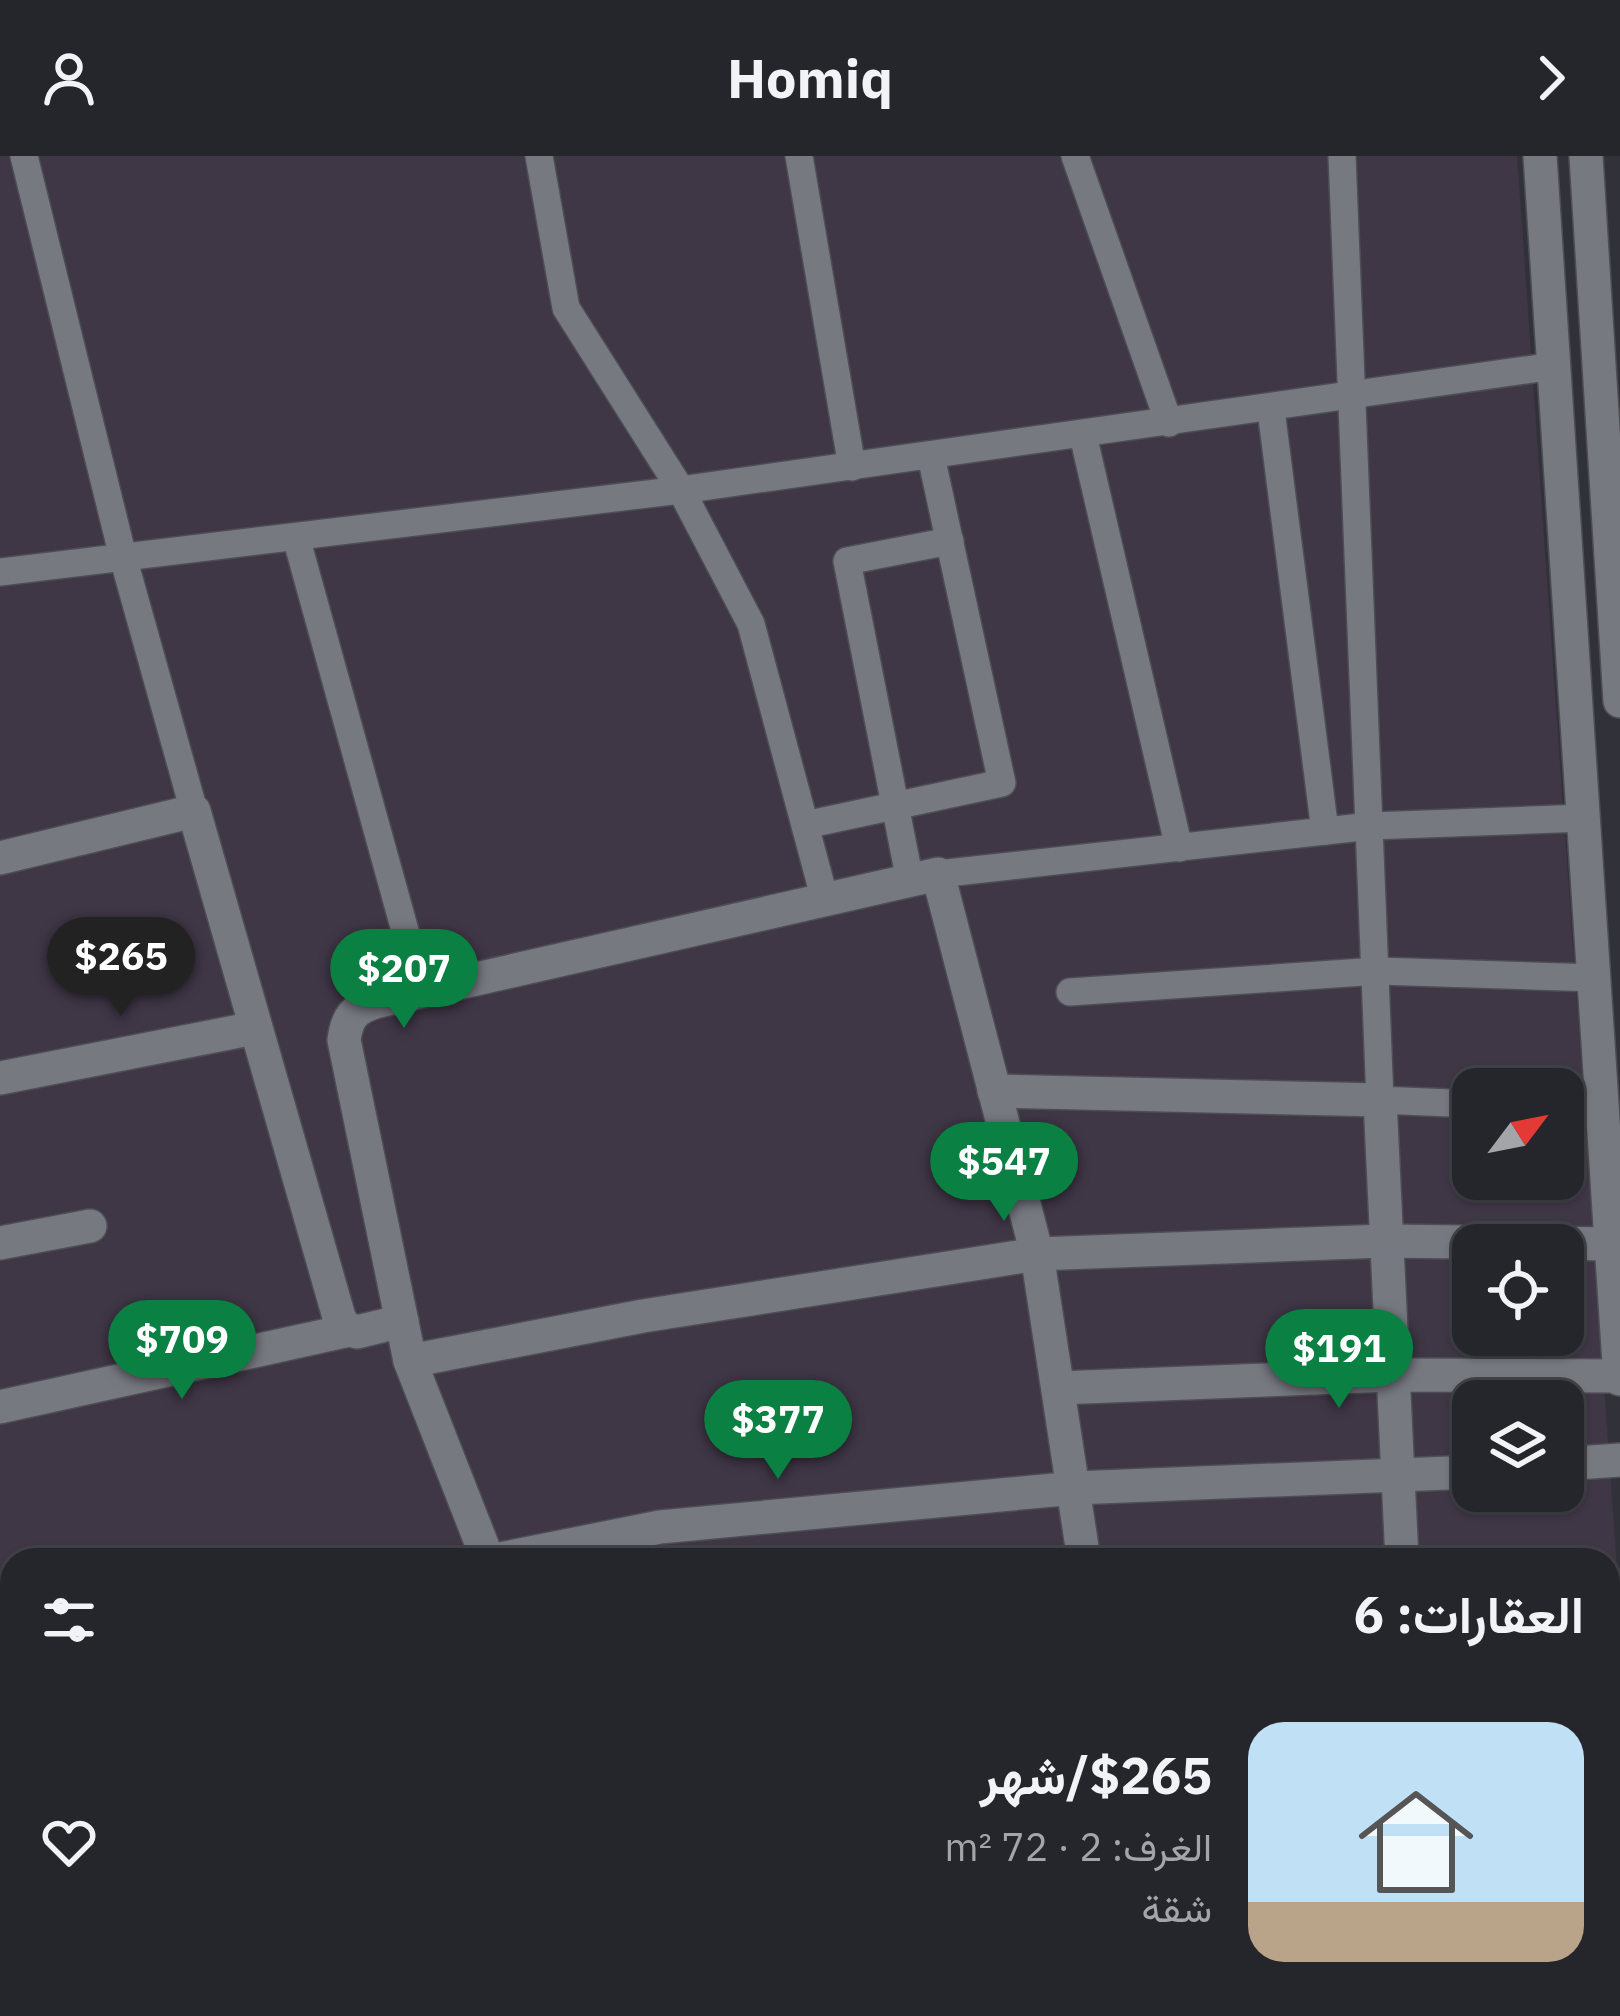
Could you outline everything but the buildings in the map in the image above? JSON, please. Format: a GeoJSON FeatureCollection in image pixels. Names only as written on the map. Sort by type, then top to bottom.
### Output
{"type":"FeatureCollection","features":[{"type":"Feature","properties":{"kind":"street"},"geometry":{"type":"LineString","coordinates":[[24,156],[123,557],[339,1317],[350,1330]]}},
{"type":"Feature","properties":{"kind":"street"},"geometry":{"type":"LineString","coordinates":[[539,156],[566,308],[681,490],[751,624],[825,900]]}},
{"type":"Feature","properties":{"kind":"street"},"geometry":{"type":"LineString","coordinates":[[800,156],[852,467]]}},
{"type":"Feature","properties":{"kind":"street"},"geometry":{"type":"LineString","coordinates":[[1075,156],[1168,423]]}},
{"type":"Feature","properties":{"kind":"street"},"geometry":{"type":"LineString","coordinates":[[1342,156],[1378,971],[1384,1241],[1401,1548]]}},
{"type":"Feature","properties":{"kind":"street"},"geometry":{"type":"LineString","coordinates":[[1058,1388],[1391,1375],[1620,1377],[1540,156]]}},
{"type":"Feature","properties":{"kind":"street"},"geometry":{"type":"LineString","coordinates":[[1586,156],[1616,578],[1620,700]]}},
{"type":"Feature","properties":{"kind":"street"},"geometry":{"type":"LineString","coordinates":[[0,572],[681,490],[1271,410],[1555,366]]}},
{"type":"Feature","properties":{"kind":"street"},"geometry":{"type":"LineString","coordinates":[[1271,410],[1325,831]]}},
{"type":"Feature","properties":{"kind":"street"},"geometry":{"type":"LineString","coordinates":[[1083,435],[1179,848]]}},
{"type":"Feature","properties":{"kind":"street"},"geometry":{"type":"LineString","coordinates":[[805,825],[1002,784],[931,456]]}},
{"type":"Feature","properties":{"kind":"street"},"geometry":{"type":"LineString","coordinates":[[296,536],[422,992]]}},
{"type":"Feature","properties":{"kind":"street"},"geometry":{"type":"LineString","coordinates":[[950,541],[847,561],[895,806],[924,878],[994,1091],[1037,1254],[1082,1548]]}},
{"type":"Feature","properties":{"kind":"street"},"geometry":{"type":"LineString","coordinates":[[0,858],[194,812]]}},
{"type":"Feature","properties":{"kind":"street"},"geometry":{"type":"LineString","coordinates":[[486,1548],[410,1360],[344,1040],[346,1022],[358,1008],[924,878],[1371,826],[1584,818]]}},
{"type":"Feature","properties":{"kind":"street"},"geometry":{"type":"LineString","coordinates":[[1070,992],[1378,971],[1596,978]]}},
{"type":"Feature","properties":{"kind":"street"},"geometry":{"type":"LineString","coordinates":[[0,1078],[255,1028]]}},
{"type":"Feature","properties":{"kind":"street"},"geometry":{"type":"LineString","coordinates":[[994,1091],[1452,1102]]}},
{"type":"Feature","properties":{"kind":"street"},"geometry":{"type":"LineString","coordinates":[[1584,1108],[1604,1108]]}},
{"type":"Feature","properties":{"kind":"street"},"geometry":{"type":"LineString","coordinates":[[0,1243],[90,1226]]}},
{"type":"Feature","properties":{"kind":"street"},"geometry":{"type":"LineString","coordinates":[[410,1360],[643,1316],[1037,1254],[1384,1241],[1612,1244]]}},
{"type":"Feature","properties":{"kind":"street"},"geometry":{"type":"LineString","coordinates":[[0,1407],[402,1321]]}},
{"type":"Feature","properties":{"kind":"street"},"geometry":{"type":"LineString","coordinates":[[1584,1463],[1620,1460]]}},
{"type":"Feature","properties":{"kind":"street"},"geometry":{"type":"LineString","coordinates":[[552,1548],[660,1527],[1075,1488],[1452,1474]]}},
{"type":"Feature","properties":{"kind":"shaded area"},"geometry":{"type":"Polygon","coordinates":[[[0,156],[1517,156],[1582,1068],[1452,1068],[1452,1200],[1584,1200],[1584,1103],[1616,1548],[0,1548],[0,156]]]}}]}
